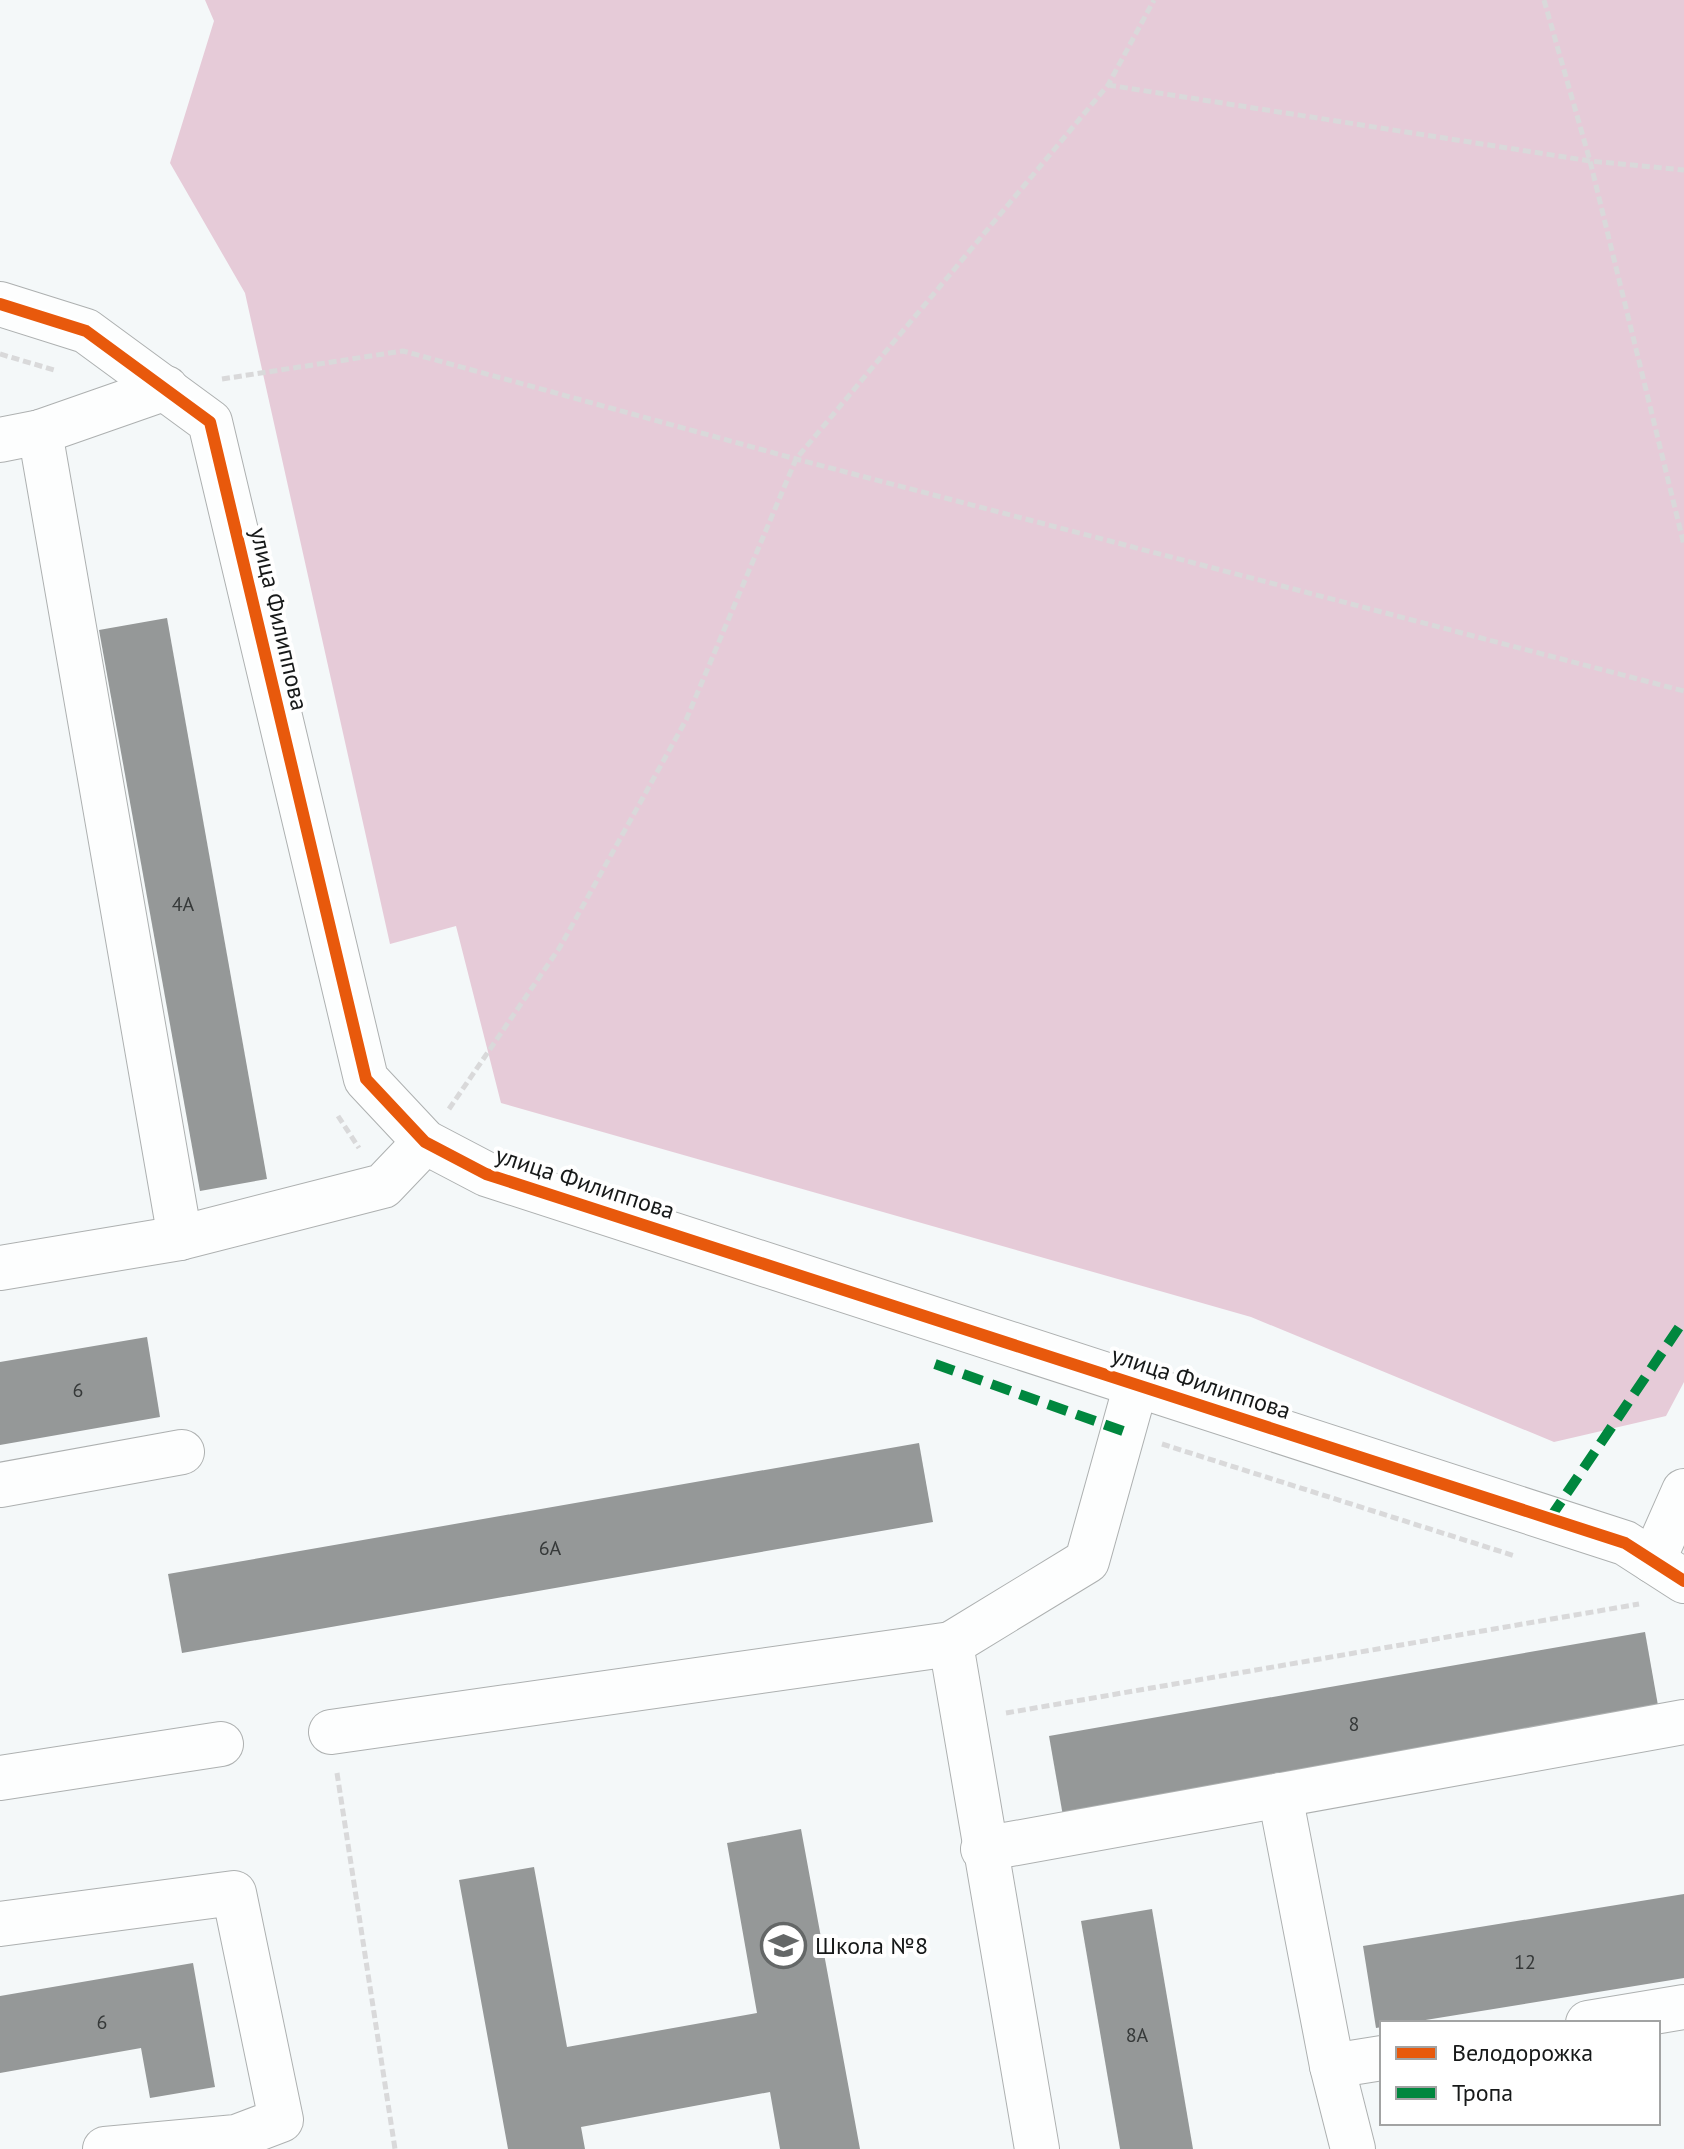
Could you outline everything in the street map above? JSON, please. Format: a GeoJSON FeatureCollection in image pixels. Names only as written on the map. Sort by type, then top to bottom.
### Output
{"type":"FeatureCollection","features":[{"type":"Feature","properties":{"kind":"street","name":"улица Филиппова"},"geometry":{"type":"LineString","coordinates":[[0,304],[86,331],[210,422],[366,1079],[425,1142],[486,1174],[1625,1543],[1664,1581]]}},
{"type":"Feature","properties":{"kind":"street"},"geometry":{"type":"LineString","coordinates":[[166,388],[20,436],[180,1238]]}},
{"type":"Feature","properties":{"kind":"street"},"geometry":{"type":"LineString","coordinates":[[0,1268],[180,1238],[383,1186],[425,1142]]}},
{"type":"Feature","properties":{"kind":"street"},"geometry":{"type":"LineString","coordinates":[[331,1732],[951,1644],[1087,1561],[1136,1385]]}},
{"type":"Feature","properties":{"kind":"street"},"geometry":{"type":"LineString","coordinates":[[0,1485],[182,1452]]}},
{"type":"Feature","properties":{"kind":"street"},"geometry":{"type":"LineString","coordinates":[[1664,1581],[1684,1491]]}},
{"type":"Feature","properties":{"kind":"street"},"geometry":{"type":"LineString","coordinates":[[951,1644],[983,1849],[1037,2149]]}},
{"type":"Feature","properties":{"kind":"street"},"geometry":{"type":"LineString","coordinates":[[983,1849],[1684,1722]]}},
{"type":"Feature","properties":{"kind":"street"},"geometry":{"type":"LineString","coordinates":[[0,1778],[221,1744]]}},
{"type":"Feature","properties":{"kind":"street"},"geometry":{"type":"LineString","coordinates":[[1280,1795],[1332,2066],[1353,2149]]}},
{"type":"Feature","properties":{"kind":"street"},"geometry":{"type":"LineString","coordinates":[[0,1924],[234,1893],[281,2120],[236,2137],[105,2149]]}},
{"type":"Feature","properties":{"kind":"street"},"geometry":{"type":"LineString","coordinates":[[1600,2021],[1684,2007]]}},
{"type":"Feature","properties":{"kind":"street"},"geometry":{"type":"LineString","coordinates":[[1332,2066],[1380,2058]]}},
{"type":"Feature","properties":{"kind":"path"},"geometry":{"type":"LineString","coordinates":[[425,1142],[560,947],[686,720],[796,459],[1108,85],[1154,0]]}},
{"type":"Feature","properties":{"kind":"path"},"geometry":{"type":"LineString","coordinates":[[1544,0],[1590,161],[1684,545]]}},
{"type":"Feature","properties":{"kind":"path"},"geometry":{"type":"LineString","coordinates":[[1108,85],[1590,161],[1684,170]]}},
{"type":"Feature","properties":{"kind":"path"},"geometry":{"type":"LineString","coordinates":[[166,388],[403,351],[796,459],[1684,691]]}},
{"type":"Feature","properties":{"kind":"path"},"geometry":{"type":"LineString","coordinates":[[0,354],[59,371]]}},
{"type":"Feature","properties":{"kind":"path"},"geometry":{"type":"LineString","coordinates":[[330,1104],[383,1186]]}},
{"type":"Feature","properties":{"kind":"path"},"geometry":{"type":"LineString","coordinates":[[1123,1431],[1519,1558]]}},
{"type":"Feature","properties":{"kind":"path"},"geometry":{"type":"LineString","coordinates":[[1001,1714],[1664,1581]]}},
{"type":"Feature","properties":{"kind":"path"},"geometry":{"type":"LineString","coordinates":[[331,1732],[395,2149]]}},
{"type":"Feature","properties":{"kind":"shaded area"},"geometry":{"type":"Polygon","coordinates":[[[205,0],[1684,0],[1684,1382],[1666,1416],[1554,1442],[1251,1317],[501,1103],[456,926],[390,944],[245,293],[170,163],[214,21],[205,0]]]}},
{"type":"Feature","properties":{"kind":"building"},"geometry":{"type":"Polygon","coordinates":[[[167,618],[267,1179],[200,1191],[99,630],[167,618]]]}},
{"type":"Feature","properties":{"kind":"building"},"geometry":{"type":"Polygon","coordinates":[[[147,1337],[160,1417],[0,1445],[0,1362],[147,1337]]]}},
{"type":"Feature","properties":{"kind":"building"},"geometry":{"type":"Polygon","coordinates":[[[919,1443],[933,1522],[182,1653],[168,1574],[919,1443]]]}},
{"type":"Feature","properties":{"kind":"building"},"geometry":{"type":"Polygon","coordinates":[[[1645,1632],[1659,1711],[1063,1816],[1049,1736],[1645,1632]]]}},
{"type":"Feature","properties":{"kind":"building","name":"Школа №8"},"geometry":{"type":"Polygon","coordinates":[[[801,1829],[860,2149],[780,2149],[770,2092],[581,2127],[585,2149],[508,2149],[459,1880],[534,1867],[567,2047],[757,2013],[727,1843],[801,1829]]]}},
{"type":"Feature","properties":{"kind":"building"},"geometry":{"type":"Polygon","coordinates":[[[1684,1894],[1684,1978],[1419,2021],[1380,2021],[1380,2027],[1376,2028],[1363,1946],[1684,1894]]]}},
{"type":"Feature","properties":{"kind":"building"},"geometry":{"type":"Polygon","coordinates":[[[1152,1909],[1193,2149],[1120,2149],[1081,1921],[1152,1909]]]}},
{"type":"Feature","properties":{"kind":"building"},"geometry":{"type":"Polygon","coordinates":[[[193,1963],[215,2087],[150,2098],[141,2048],[0,2073],[0,1996],[193,1963]]]}},
{"type":"Feature","properties":{"kind":"marked path"},"geometry":{"type":"LineString","coordinates":[[1550,1518],[1684,1320]]}},
{"type":"Feature","properties":{"kind":"marked path"},"geometry":{"type":"LineString","coordinates":[[935,1364],[1123,1431]]}},
{"type":"Feature","properties":{"kind":"cycle path"},"geometry":{"type":"LineString","coordinates":[[0,304],[86,331],[210,422],[366,1079],[425,1142],[486,1174],[1625,1543],[1684,1581]]}},
{"type":"Feature","properties":{"kind":"place","name":"Школа №8"},"geometry":{"type":"Point","coordinates":[784,1946]}}]}
